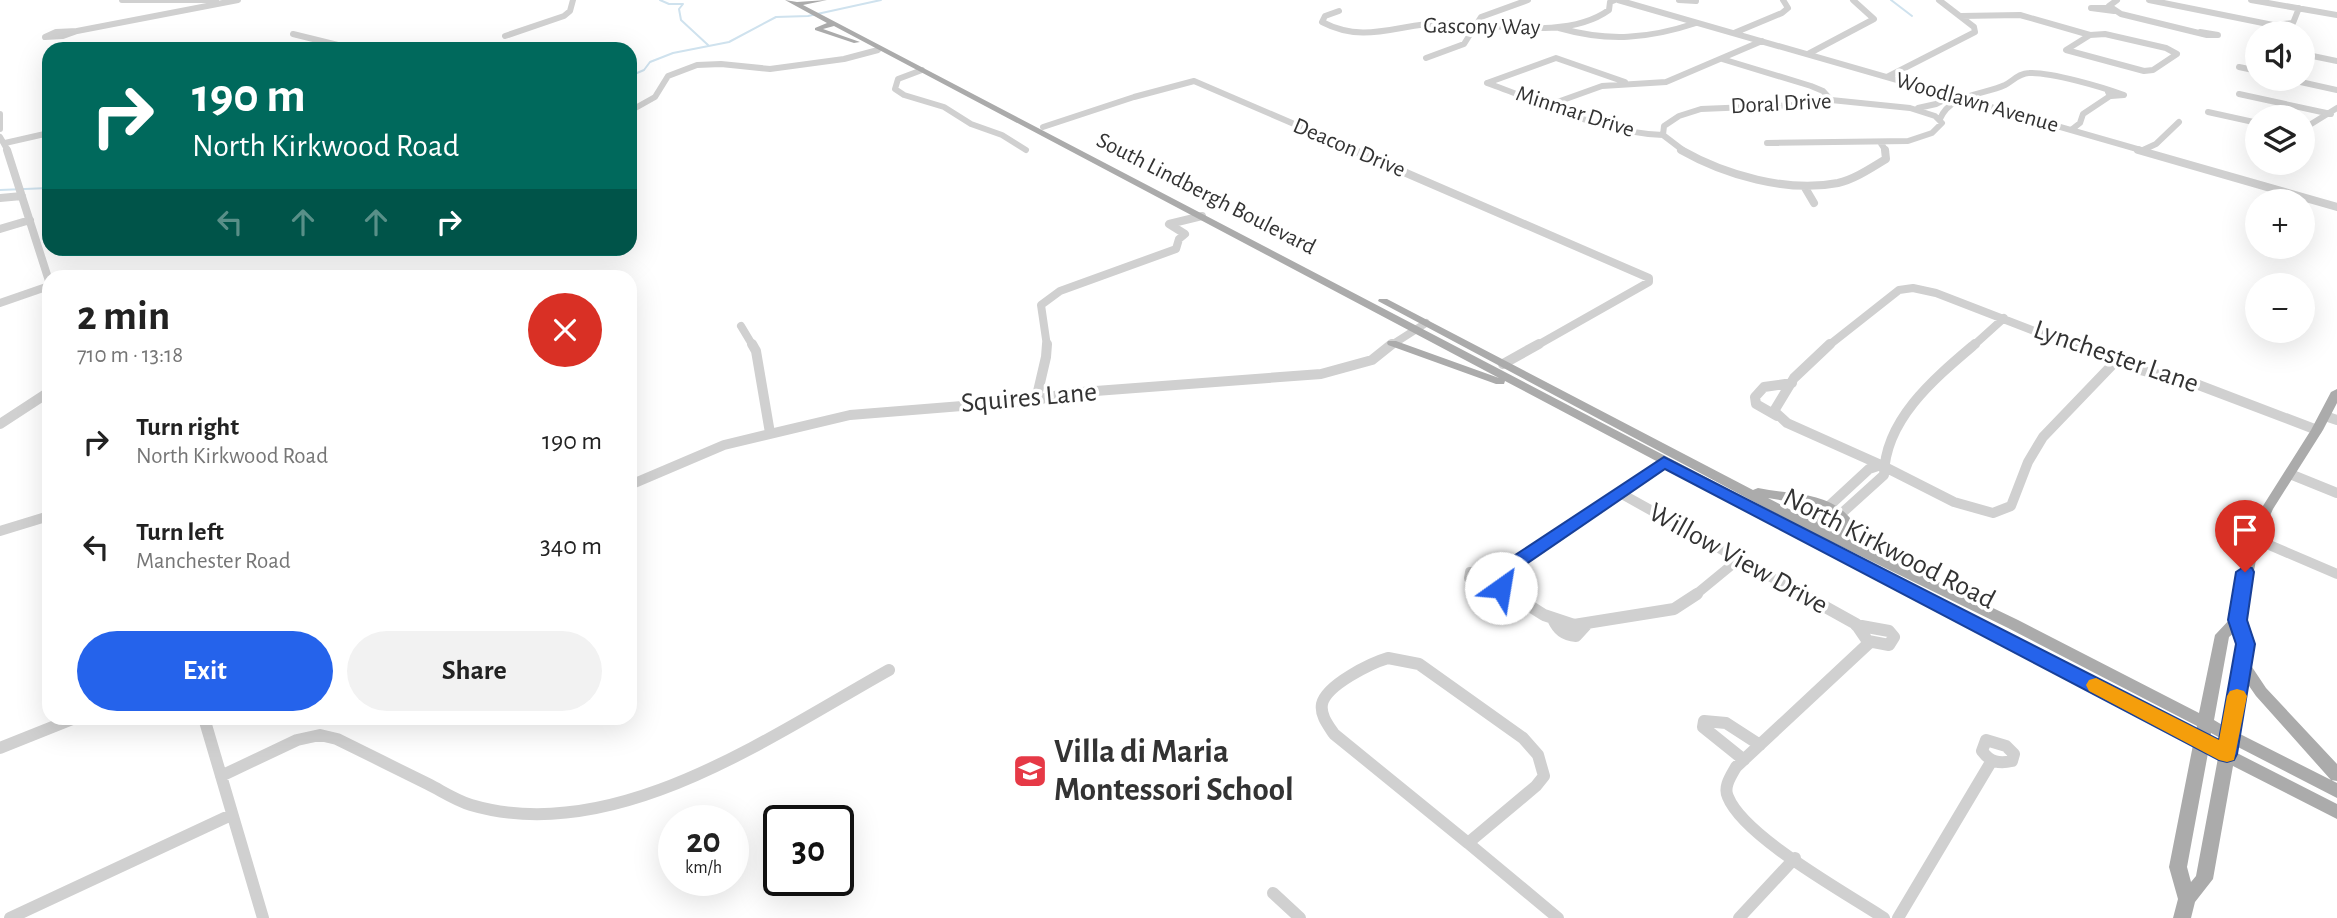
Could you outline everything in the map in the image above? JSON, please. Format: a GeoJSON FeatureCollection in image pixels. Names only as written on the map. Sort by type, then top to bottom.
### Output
{"type":"FeatureCollection","features":[{"type":"Feature","properties":{"kind":"main road"},"geometry":{"type":"LineString","coordinates":[[810,8],[824,0]]}},
{"type":"Feature","properties":{"kind":"main road","name":"South Lindbergh Boulevard"},"geometry":{"type":"LineString","coordinates":[[795,1],[823,18],[850,25],[1421,326],[1556,404],[1608,426]]}},
{"type":"Feature","properties":{"kind":"main road","name":"South Lindbergh Boulevard"},"geometry":{"type":"LineString","coordinates":[[810,8],[820,9],[890,53],[1202,216],[1503,364],[1608,426]]}},
{"type":"Feature","properties":{"kind":"main road"},"geometry":{"type":"LineString","coordinates":[[834,20],[817,30],[890,53]]}},
{"type":"Feature","properties":{"kind":"main road"},"geometry":{"type":"LineString","coordinates":[[1392,343],[1556,404]]}},
{"type":"Feature","properties":{"kind":"main road"},"geometry":{"type":"LineString","coordinates":[[2182,918],[2187,899],[2204,879],[2246,644],[2238,620],[2253,538],[2267,509],[2317,430],[2331,419],[2337,392]]}},
{"type":"Feature","properties":{"kind":"main road","name":"North Kirkwood Road"},"geometry":{"type":"LineString","coordinates":[[1608,426],[1664,462],[1810,532],[2204,732],[2230,736],[2337,791]]}},
{"type":"Feature","properties":{"kind":"main road","name":"North Kirkwood Road"},"geometry":{"type":"LineString","coordinates":[[1608,426],[1720,479],[1810,532]]}},
{"type":"Feature","properties":{"kind":"main road"},"geometry":{"type":"LineString","coordinates":[[1720,479],[1777,498],[1829,506],[1842,513],[1850,527],[1844,536],[1835,539],[1810,532],[1815,517],[1829,506]]}},
{"type":"Feature","properties":{"kind":"main road","name":"North Kirkwood Road"},"geometry":{"type":"LineString","coordinates":[[1835,539],[2003,619],[2204,732],[2227,754],[2337,812]]}},
{"type":"Feature","properties":{"kind":"main road"},"geometry":{"type":"LineString","coordinates":[[2187,899],[2178,867],[2222,635],[2238,620]]}},
{"type":"Feature","properties":{"kind":"main road"},"geometry":{"type":"LineString","coordinates":[[2243,664],[2261,692],[2337,775]]}},
{"type":"Feature","properties":{"kind":"street"},"geometry":{"type":"LineString","coordinates":[[122,0],[220,0]]}},
{"type":"Feature","properties":{"kind":"street"},"geometry":{"type":"LineString","coordinates":[[77,31],[238,0]]}},
{"type":"Feature","properties":{"kind":"street"},"geometry":{"type":"LineString","coordinates":[[505,36],[564,16],[570,11],[573,0]]}},
{"type":"Feature","properties":{"kind":"street"},"geometry":{"type":"LineString","coordinates":[[1426,58],[1464,44],[1481,17],[1528,0]]}},
{"type":"Feature","properties":{"kind":"street","name":"Gascony Way"},"geometry":{"type":"LineString","coordinates":[[1339,11],[1325,16],[1322,22],[1360,35],[1430,23],[1529,30],[1558,28],[1598,17],[1609,10],[1610,2],[1616,0]]}},
{"type":"Feature","properties":{"kind":"street","name":"Woodlawn Avenue"},"geometry":{"type":"LineString","coordinates":[[1616,0],[2337,207]]}},
{"type":"Feature","properties":{"kind":"street"},"geometry":{"type":"LineString","coordinates":[[1679,0],[1696,1]]}},
{"type":"Feature","properties":{"kind":"street"},"geometry":{"type":"LineString","coordinates":[[1734,33],[1782,13],[1787,8],[1783,0]]}},
{"type":"Feature","properties":{"kind":"street"},"geometry":{"type":"LineString","coordinates":[[1808,54],[1874,19],[1853,0]]}},
{"type":"Feature","properties":{"kind":"street"},"geometry":{"type":"LineString","coordinates":[[1887,77],[1975,32],[1961,16],[1939,0]]}},
{"type":"Feature","properties":{"kind":"street"},"geometry":{"type":"LineString","coordinates":[[2117,0],[2110,5],[2112,10],[2200,32]]}},
{"type":"Feature","properties":{"kind":"street"},"geometry":{"type":"LineString","coordinates":[[2148,0],[2273,25],[2293,23],[2299,8]]}},
{"type":"Feature","properties":{"kind":"street"},"geometry":{"type":"LineString","coordinates":[[2254,0],[2337,15]]}},
{"type":"Feature","properties":{"kind":"street"},"geometry":{"type":"LineString","coordinates":[[1961,16],[2023,16],[2090,36]]}},
{"type":"Feature","properties":{"kind":"street"},"geometry":{"type":"LineString","coordinates":[[1558,28],[1587,36],[1620,40],[1656,37],[1696,23]]}},
{"type":"Feature","properties":{"kind":"street"},"geometry":{"type":"LineString","coordinates":[[293,34],[326,42]]}},
{"type":"Feature","properties":{"kind":"street"},"geometry":{"type":"LineString","coordinates":[[2174,51],[2143,71],[2066,50],[2090,36],[2105,34],[2186,53]]}},
{"type":"Feature","properties":{"kind":"street"},"geometry":{"type":"LineString","coordinates":[[1620,40],[1625,48]]}},
{"type":"Feature","properties":{"kind":"street"},"geometry":{"type":"LineString","coordinates":[[1549,106],[1602,86],[1666,82],[1762,41]]}},
{"type":"Feature","properties":{"kind":"street"},"geometry":{"type":"LineString","coordinates":[[637,107],[654,97],[668,76],[698,65],[721,64],[770,69],[844,59],[878,50]]}},
{"type":"Feature","properties":{"kind":"street"},"geometry":{"type":"LineString","coordinates":[[2315,56],[2337,61]]}},
{"type":"Feature","properties":{"kind":"street","name":"Minmar Drive"},"geometry":{"type":"LineString","coordinates":[[1631,84],[1556,58],[1487,83],[1612,128],[1636,134],[1664,135]]}},
{"type":"Feature","properties":{"kind":"street"},"geometry":{"type":"LineString","coordinates":[[1721,59],[1811,86],[1823,91],[1831,100]]}},
{"type":"Feature","properties":{"kind":"street"},"geometry":{"type":"LineString","coordinates":[[2239,67],[2245,68]]}},
{"type":"Feature","properties":{"kind":"street"},"geometry":{"type":"LineString","coordinates":[[922,70],[898,79],[895,89],[904,95],[944,107],[971,124],[1002,135],[1026,150]]}},
{"type":"Feature","properties":{"kind":"street"},"geometry":{"type":"LineString","coordinates":[[1922,111],[1943,110],[1962,99],[2004,85],[2026,73],[2041,74],[2124,95],[2111,96],[2083,114],[2080,123],[2071,130]]}},
{"type":"Feature","properties":{"kind":"street","name":"Deacon Drive"},"geometry":{"type":"LineString","coordinates":[[1043,127],[1134,97],[1194,81],[1648,278],[1649,282],[1503,364]]}},
{"type":"Feature","properties":{"kind":"street"},"geometry":{"type":"LineString","coordinates":[[2315,85],[2337,90]]}},
{"type":"Feature","properties":{"kind":"street"},"geometry":{"type":"LineString","coordinates":[[2104,91],[2111,96]]}},
{"type":"Feature","properties":{"kind":"street"},"geometry":{"type":"LineString","coordinates":[[2239,94],[2334,111]]}},
{"type":"Feature","properties":{"kind":"street"},"geometry":{"type":"LineString","coordinates":[[1910,108],[1936,104],[1952,96]]}},
{"type":"Feature","properties":{"kind":"street","name":"Doral Drive"},"geometry":{"type":"LineString","coordinates":[[1664,135],[1664,126],[1679,116],[1701,109],[1798,105],[1831,100],[1910,108]]}},
{"type":"Feature","properties":{"kind":"street"},"geometry":{"type":"LineString","coordinates":[[1910,108],[1940,119]]}},
{"type":"Feature","properties":{"kind":"street"},"geometry":{"type":"LineString","coordinates":[[1767,142],[1908,141],[1925,137],[1942,125],[1940,119],[1943,110]]}},
{"type":"Feature","properties":{"kind":"street"},"geometry":{"type":"LineString","coordinates":[[2315,123],[2334,111]]}},
{"type":"Feature","properties":{"kind":"street"},"geometry":{"type":"LineString","coordinates":[[2208,112],[2245,120]]}},
{"type":"Feature","properties":{"kind":"street"},"geometry":{"type":"LineString","coordinates":[[0,114],[0,130]]}},
{"type":"Feature","properties":{"kind":"street"},"geometry":{"type":"LineString","coordinates":[[2142,150],[2156,144],[2179,122]]}},
{"type":"Feature","properties":{"kind":"street"},"geometry":{"type":"LineString","coordinates":[[42,134],[2,140],[45,270]]}},
{"type":"Feature","properties":{"kind":"street"},"geometry":{"type":"LineString","coordinates":[[1664,135],[1677,149],[1729,170],[1764,181],[1804,186],[1825,186],[1856,176],[1886,159],[1886,151],[1880,142]]}},
{"type":"Feature","properties":{"kind":"street"},"geometry":{"type":"LineString","coordinates":[[1804,186],[1814,203]]}},
{"type":"Feature","properties":{"kind":"street"},"geometry":{"type":"LineString","coordinates":[[0,198],[20,192]]}},
{"type":"Feature","properties":{"kind":"street"},"geometry":{"type":"LineString","coordinates":[[1036,400],[1035,385],[1046,361],[1047,347],[1040,327],[1041,305],[1060,292],[1176,249],[1179,239],[1185,234],[1169,224],[1202,216]]}},
{"type":"Feature","properties":{"kind":"street"},"geometry":{"type":"LineString","coordinates":[[0,229],[30,220]]}},
{"type":"Feature","properties":{"kind":"street"},"geometry":{"type":"LineString","coordinates":[[0,303],[42,286]]}},
{"type":"Feature","properties":{"kind":"street","name":"Lynchester Lane"},"geometry":{"type":"LineString","coordinates":[[1792,383],[1808,364],[1899,290],[1913,288],[1936,292],[2115,362],[2196,384],[2317,430]]}},
{"type":"Feature","properties":{"kind":"street"},"geometry":{"type":"LineString","coordinates":[[1842,513],[1884,475],[1881,465],[1907,411],[1920,395],[2004,318]]}},
{"type":"Feature","properties":{"kind":"street"},"geometry":{"type":"LineString","coordinates":[[741,326],[756,351],[770,433]]}},
{"type":"Feature","properties":{"kind":"street","name":"Squires Lane"},"geometry":{"type":"LineString","coordinates":[[637,482],[708,450],[770,433],[879,411],[1036,400],[1069,393],[1321,374],[1372,359],[1421,326]]}},
{"type":"Feature","properties":{"kind":"street"},"geometry":{"type":"LineString","coordinates":[[1792,383],[1764,387],[1755,397],[1756,404],[1762,410],[1954,502],[1985,512],[2004,511],[2011,506],[2028,462],[2043,437],[2115,362]]}},
{"type":"Feature","properties":{"kind":"street"},"geometry":{"type":"LineString","coordinates":[[1777,416],[1774,411],[1777,402],[1792,383]]}},
{"type":"Feature","properties":{"kind":"street"},"geometry":{"type":"LineString","coordinates":[[0,424],[42,397]]}},
{"type":"Feature","properties":{"kind":"street"},"geometry":{"type":"LineString","coordinates":[[1501,588],[1500,580],[1504,573],[1664,462]]}},
{"type":"Feature","properties":{"kind":"street"},"geometry":{"type":"LineString","coordinates":[[1829,506],[1869,469],[1881,465]]}},
{"type":"Feature","properties":{"kind":"street"},"geometry":{"type":"LineString","coordinates":[[2290,474],[2337,492]]}},
{"type":"Feature","properties":{"kind":"street","name":"Willow View Drive"},"geometry":{"type":"LineString","coordinates":[[1620,493],[1856,624]]}},
{"type":"Feature","properties":{"kind":"street"},"geometry":{"type":"LineString","coordinates":[[0,531],[42,518]]}},
{"type":"Feature","properties":{"kind":"street"},"geometry":{"type":"LineString","coordinates":[[2253,538],[2337,574]]}},
{"type":"Feature","properties":{"kind":"street"},"geometry":{"type":"LineString","coordinates":[[1504,573],[1470,572],[1469,578],[1479,584],[1501,588],[1553,619],[1556,628],[1569,636],[1576,636],[1587,624],[1674,609],[1692,598],[1739,559]]}},
{"type":"Feature","properties":{"kind":"street"},"geometry":{"type":"LineString","coordinates":[[1856,624],[1889,631],[1894,636],[1893,642],[1889,645],[1868,641],[1856,624]]}},
{"type":"Feature","properties":{"kind":"street"},"geometry":{"type":"LineString","coordinates":[[1868,641],[1869,643],[1744,760],[1728,779],[1726,793],[1732,808],[1740,815],[1795,858],[1884,918]]}},
{"type":"Feature","properties":{"kind":"street"},"geometry":{"type":"LineString","coordinates":[[1468,843],[1544,776],[1544,765],[1537,751],[1523,738],[1419,664],[1402,659],[1374,662],[1325,693],[1321,705],[1324,721],[1334,734],[1558,918]]}},
{"type":"Feature","properties":{"kind":"street"},"geometry":{"type":"LineString","coordinates":[[221,776],[297,740],[320,735],[337,739],[472,806],[525,817],[584,812],[626,803],[667,788],[889,670]]}},
{"type":"Feature","properties":{"kind":"street"},"geometry":{"type":"LineString","coordinates":[[1744,760],[1712,736],[1703,727],[1704,721],[1724,721],[1760,745]]}},
{"type":"Feature","properties":{"kind":"street"},"geometry":{"type":"LineString","coordinates":[[0,748],[58,725]]}},
{"type":"Feature","properties":{"kind":"street"},"geometry":{"type":"LineString","coordinates":[[206,725],[263,918]]}},
{"type":"Feature","properties":{"kind":"street"},"geometry":{"type":"LineString","coordinates":[[1898,918],[1992,762]]}},
{"type":"Feature","properties":{"kind":"street"},"geometry":{"type":"LineString","coordinates":[[10,918],[232,815]]}},
{"type":"Feature","properties":{"kind":"street"},"geometry":{"type":"LineString","coordinates":[[1738,918],[1795,858]]}},
{"type":"Feature","properties":{"kind":"street"},"geometry":{"type":"LineString","coordinates":[[1273,893],[1300,918]]}},
{"type":"Feature","properties":{"kind":"waterway"},"geometry":{"type":"LineString","coordinates":[[660,0],[669,4],[683,4],[679,9],[681,20],[708,45]]}},
{"type":"Feature","properties":{"kind":"waterway"},"geometry":{"type":"LineString","coordinates":[[637,73],[644,70],[650,62],[673,53],[729,42],[776,17],[808,16],[881,0]]}},
{"type":"Feature","properties":{"kind":"waterway"},"geometry":{"type":"LineString","coordinates":[[1891,0],[1912,16]]}},
{"type":"Feature","properties":{"kind":"waterway"},"geometry":{"type":"LineString","coordinates":[[0,190],[42,188]]}},
{"type":"Feature","properties":{"kind":"slow traffic"},"geometry":{"type":"LineString","coordinates":[[2096,685],[2227,754],[2237,696]]}},
{"type":"Feature","properties":{"kind":"place","name":"Villa di Maria Montessori School"},"geometry":{"type":"Point","coordinates":[1030,771]}},
{"type":"Feature","properties":{"kind":"route"},"geometry":{"type":"LineString","coordinates":[[1501,588],[1500,580],[1506,569],[1664,462],[2227,754],[2246,644],[2238,620],[2245,572]]}}]}
